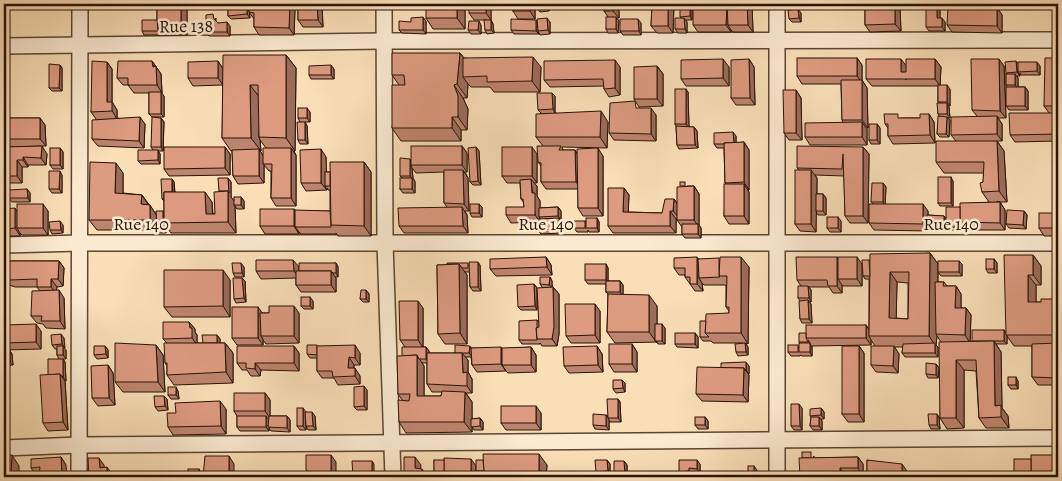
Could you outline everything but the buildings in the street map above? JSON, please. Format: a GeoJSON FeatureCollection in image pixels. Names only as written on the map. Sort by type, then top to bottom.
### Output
{"type":"FeatureCollection","features":[{"type":"Feature","properties":{"kind":"street"},"geometry":{"type":"LineString","coordinates":[[79,477],[80,4]]}},
{"type":"Feature","properties":{"kind":"street"},"geometry":{"type":"LineString","coordinates":[[384,4],[382,41],[385,243],[393,477]]}},
{"type":"Feature","properties":{"kind":"street"},"geometry":{"type":"LineString","coordinates":[[777,4],[777,477]]}},
{"type":"Feature","properties":{"kind":"street","name":"Rue 138"},"geometry":{"type":"LineString","coordinates":[[4,46],[382,41],[1058,40]]}},
{"type":"Feature","properties":{"kind":"street","name":"Rue 140"},"geometry":{"type":"LineString","coordinates":[[4,245],[80,243],[1058,243]]}},
{"type":"Feature","properties":{"kind":"street"},"geometry":{"type":"LineString","coordinates":[[4,448],[79,445],[1058,438]]}}]}
